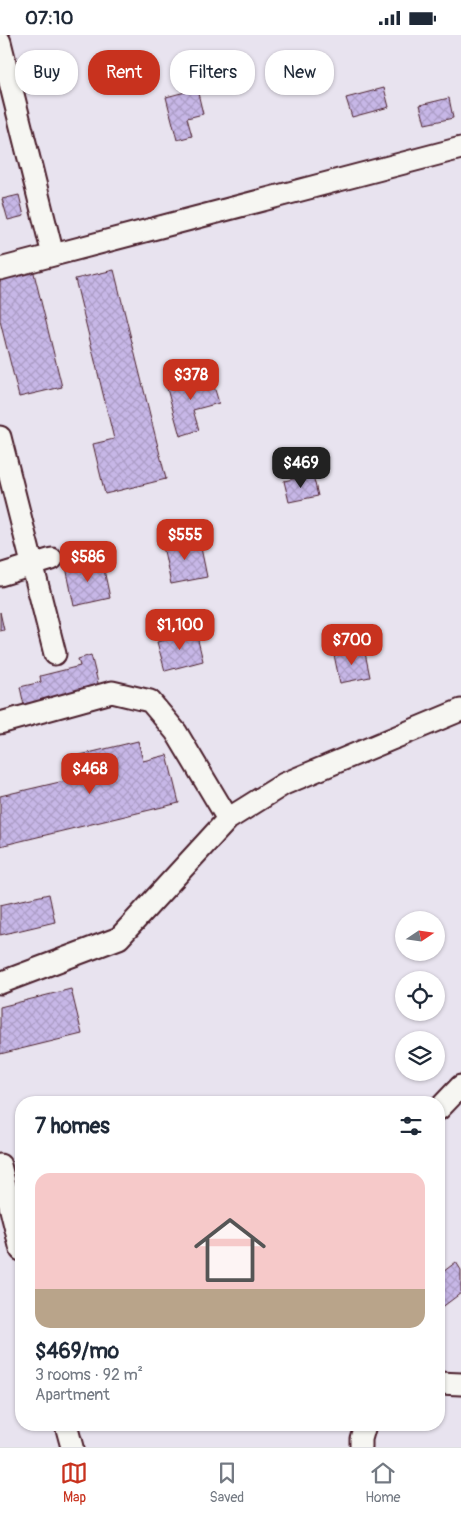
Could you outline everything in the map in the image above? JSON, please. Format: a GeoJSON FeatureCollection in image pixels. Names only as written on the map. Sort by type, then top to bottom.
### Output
{"type":"FeatureCollection","features":[{"type":"Feature","properties":{"kind":"lane"},"geometry":{"type":"LineString","coordinates":[[0,42],[53,255]]}},
{"type":"Feature","properties":{"kind":"lane"},"geometry":{"type":"LineString","coordinates":[[0,269],[461,148]]}},
{"type":"Feature","properties":{"kind":"lane"},"geometry":{"type":"LineString","coordinates":[[0,437],[42,562],[55,654]]}},
{"type":"Feature","properties":{"kind":"lane"},"geometry":{"type":"LineString","coordinates":[[0,575],[42,562]]}},
{"type":"Feature","properties":{"kind":"lane"},"geometry":{"type":"LineString","coordinates":[[0,723],[112,692],[150,701],[176,731],[228,819]]}},
{"type":"Feature","properties":{"kind":"lane"},"geometry":{"type":"LineString","coordinates":[[0,983],[119,938],[228,819],[284,784],[461,710]]}},
{"type":"Feature","properties":{"kind":"lane"},"geometry":{"type":"LineString","coordinates":[[445,1103],[461,1086]]}},
{"type":"Feature","properties":{"kind":"lane"},"geometry":{"type":"LineString","coordinates":[[0,1165],[15,1226]]}},
{"type":"Feature","properties":{"kind":"lane"},"geometry":{"type":"LineString","coordinates":[[445,1383],[461,1384]]}},
{"type":"Feature","properties":{"kind":"lane"},"geometry":{"type":"LineString","coordinates":[[68,1431],[72,1447]]}},
{"type":"Feature","properties":{"kind":"lane"},"geometry":{"type":"LineString","coordinates":[[361,1447],[363,1431]]}},
{"type":"Feature","properties":{"kind":"building"},"geometry":{"type":"Polygon","coordinates":[[[384,88],[389,107],[352,117],[346,98],[384,88]]]}},
{"type":"Feature","properties":{"kind":"building"},"geometry":{"type":"Polygon","coordinates":[[[174,95],[198,95],[203,114],[187,118],[192,136],[177,140],[166,97],[174,95]]]}},
{"type":"Feature","properties":{"kind":"building"},"geometry":{"type":"Polygon","coordinates":[[[449,98],[453,118],[425,124],[420,105],[449,98]]]}},
{"type":"Feature","properties":{"kind":"building"},"geometry":{"type":"Polygon","coordinates":[[[19,195],[24,216],[8,220],[2,199],[19,195]]]}},
{"type":"Feature","properties":{"kind":"building"},"geometry":{"type":"Polygon","coordinates":[[[33,269],[62,387],[19,397],[0,321],[0,277],[33,269]]]}},
{"type":"Feature","properties":{"kind":"building"},"geometry":{"type":"Polygon","coordinates":[[[114,270],[166,479],[105,494],[93,444],[114,439],[75,279],[114,270]]]}},
{"type":"Feature","properties":{"kind":"building"},"geometry":{"type":"Polygon","coordinates":[[[210,373],[219,403],[193,410],[199,430],[180,436],[166,385],[210,373]]]}},
{"type":"Feature","properties":{"kind":"building"},"geometry":{"type":"Polygon","coordinates":[[[313,475],[318,496],[289,502],[284,481],[313,475]]]}},
{"type":"Feature","properties":{"kind":"building"},"geometry":{"type":"Polygon","coordinates":[[[199,538],[207,577],[171,584],[163,546],[199,538]]]}},
{"type":"Feature","properties":{"kind":"building"},"geometry":{"type":"Polygon","coordinates":[[[102,560],[110,598],[74,606],[66,567],[102,560]]]}},
{"type":"Feature","properties":{"kind":"building"},"geometry":{"type":"Polygon","coordinates":[[[0,612],[4,630],[0,631],[0,612]]]}},
{"type":"Feature","properties":{"kind":"building"},"geometry":{"type":"Polygon","coordinates":[[[196,632],[203,661],[165,671],[157,642],[196,632]]]}},
{"type":"Feature","properties":{"kind":"building"},"geometry":{"type":"Polygon","coordinates":[[[364,648],[370,677],[340,683],[334,655],[364,648]]]}},
{"type":"Feature","properties":{"kind":"building"},"geometry":{"type":"Polygon","coordinates":[[[91,655],[100,691],[25,710],[20,687],[41,682],[40,676],[80,666],[78,659],[91,655]]]}},
{"type":"Feature","properties":{"kind":"building"},"geometry":{"type":"Polygon","coordinates":[[[138,741],[143,761],[167,755],[179,803],[0,846],[0,796],[81,777],[76,756],[138,741]]]}},
{"type":"Feature","properties":{"kind":"building"},"geometry":{"type":"Polygon","coordinates":[[[49,894],[55,922],[0,935],[0,905],[49,894]]]}},
{"type":"Feature","properties":{"kind":"building"},"geometry":{"type":"Polygon","coordinates":[[[71,989],[82,1034],[0,1054],[0,1007],[71,989]]]}},
{"type":"Feature","properties":{"kind":"building"},"geometry":{"type":"Polygon","coordinates":[[[456,1262],[461,1270],[461,1293],[445,1305],[445,1270],[456,1262]]]}}]}
